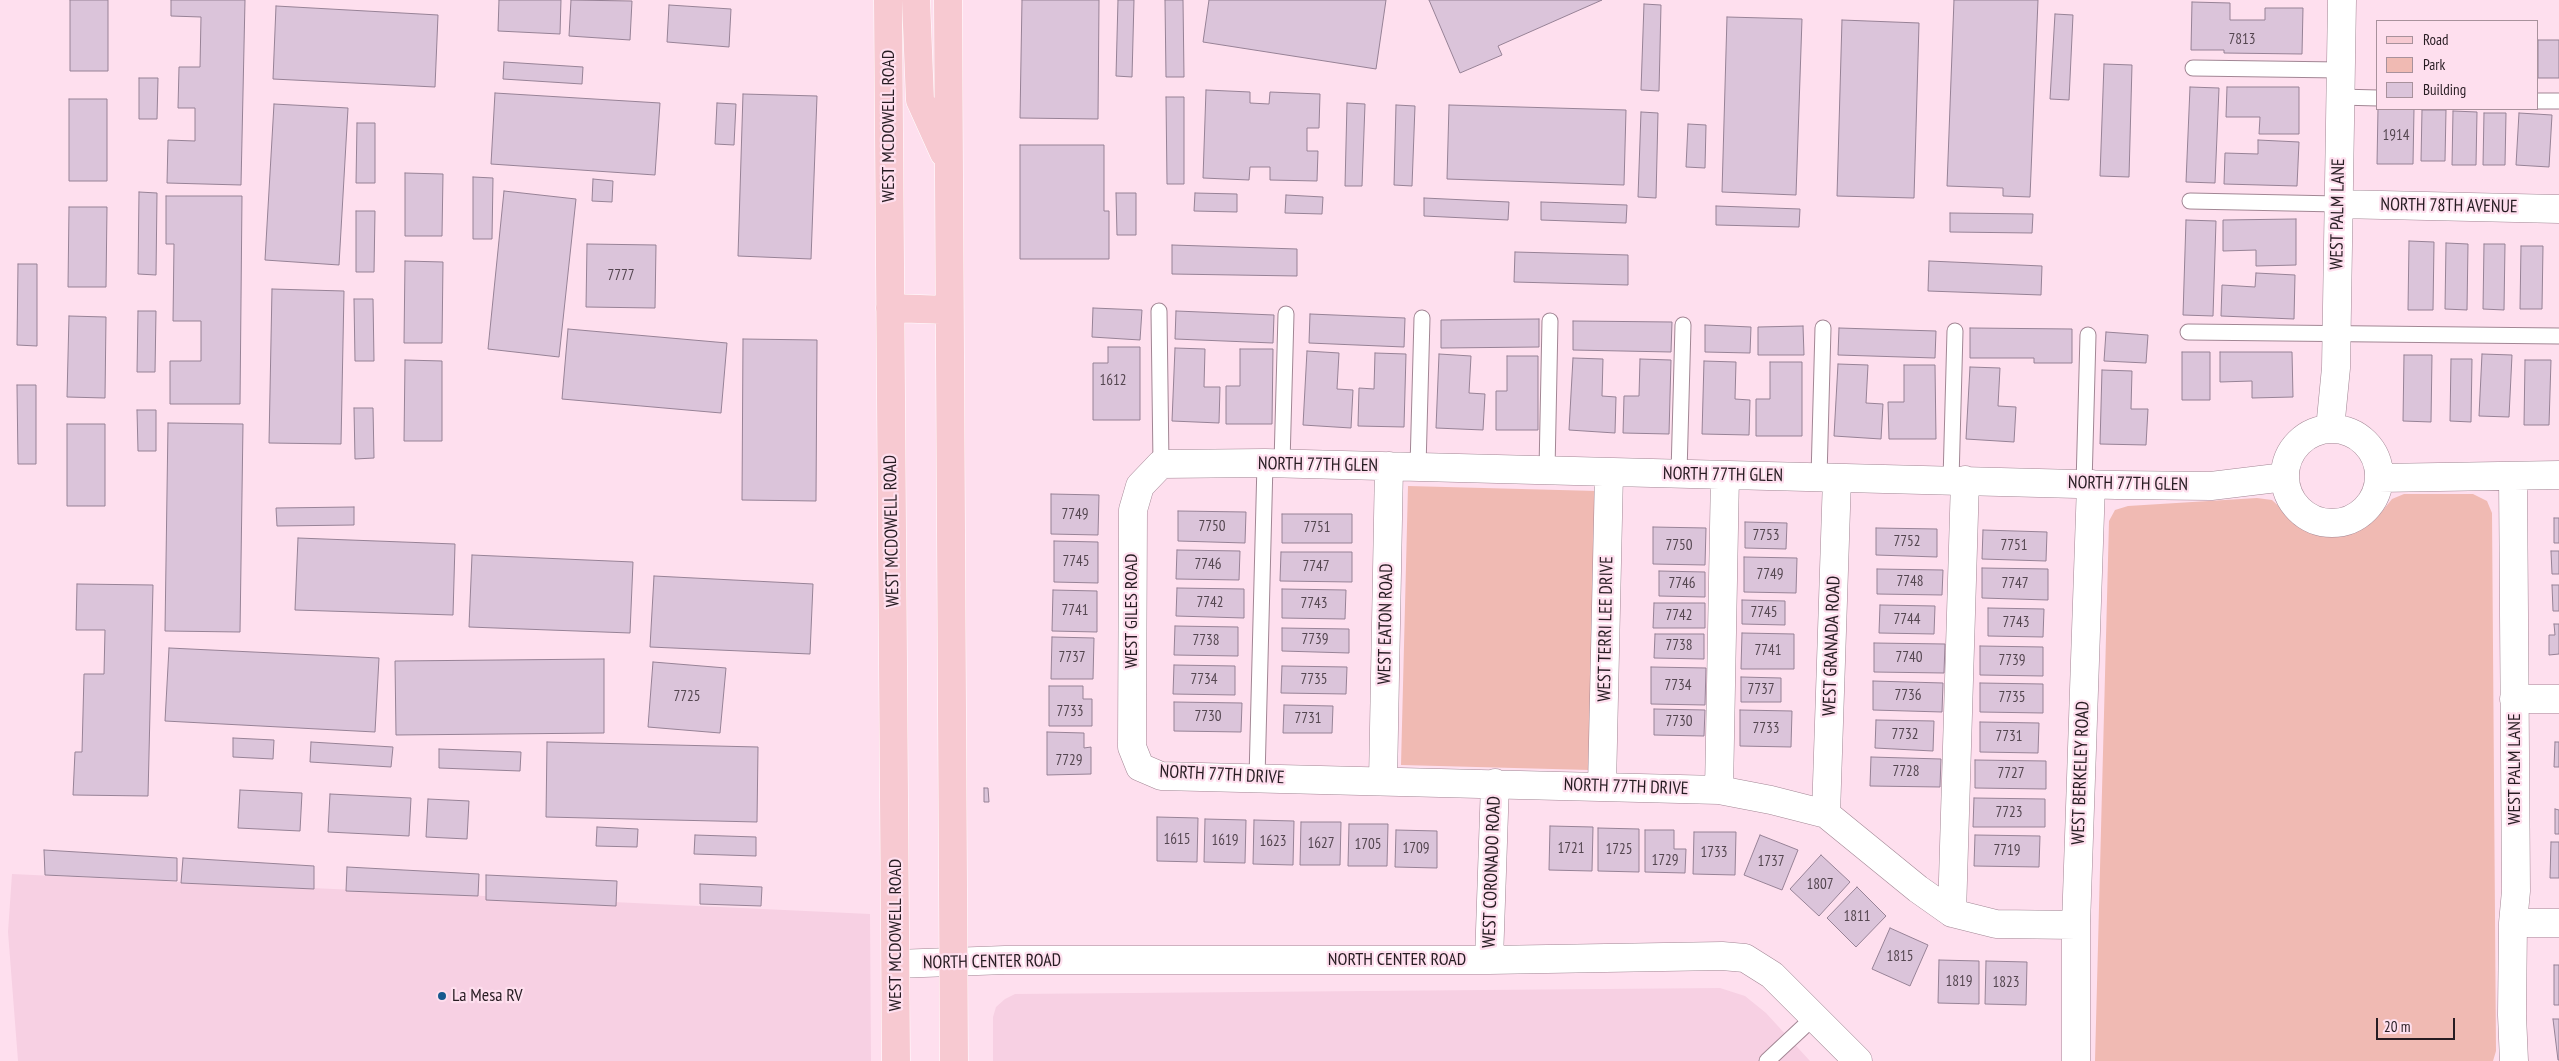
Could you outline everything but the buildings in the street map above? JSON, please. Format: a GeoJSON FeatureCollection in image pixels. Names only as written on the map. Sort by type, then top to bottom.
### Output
{"type":"FeatureCollection","features":[{"type":"Feature","properties":{"kind":"main road","name":"WEST MCDOWELL ROAD"},"geometry":{"type":"LineString","coordinates":[[888,0],[896,1061]]}},
{"type":"Feature","properties":{"kind":"main road"},"geometry":{"type":"LineString","coordinates":[[916,0],[920,100],[947,161]]}},
{"type":"Feature","properties":{"kind":"main road"},"geometry":{"type":"LineString","coordinates":[[948,0],[947,161],[954,1061]]}},
{"type":"Feature","properties":{"kind":"main road"},"geometry":{"type":"LineString","coordinates":[[890,308],[948,310]]}},
{"type":"Feature","properties":{"kind":"street","name":"WEST PALM LANE"},"geometry":{"type":"LineString","coordinates":[[2330,429],[2336,335],[2342,0]]}},
{"type":"Feature","properties":{"kind":"street","name":"NORTH 78TH AVENUE"},"geometry":{"type":"LineString","coordinates":[[2338,204],[2559,209]]}},
{"type":"Feature","properties":{"kind":"street"},"geometry":{"type":"LineString","coordinates":[[2330,429],[2346,430],[2365,443],[2377,463],[2379,478],[2377,491],[2364,510],[2343,522],[2331,523],[2318,522],[2302,513],[2288,493],[2284,477],[2286,462],[2293,449],[2303,438],[2316,431],[2330,429]]}},
{"type":"Feature","properties":{"kind":"street","name":"NORTH 77TH GLEN"},"geometry":{"type":"LineString","coordinates":[[1161,464],[1273,463],[2210,486],[2284,477]]}},
{"type":"Feature","properties":{"kind":"street","name":"WEST GILES ROAD"},"geometry":{"type":"LineString","coordinates":[[1140,767],[1132,748],[1133,510],[1140,486],[1161,464]]}},
{"type":"Feature","properties":{"kind":"street","name":"WEST EATON ROAD"},"geometry":{"type":"LineString","coordinates":[[1383,781],[1389,466]]}},
{"type":"Feature","properties":{"kind":"street","name":"WEST TERRI LEE DRIVE"},"geometry":{"type":"LineString","coordinates":[[1602,786],[1610,472]]}},
{"type":"Feature","properties":{"kind":"street"},"geometry":{"type":"LineString","coordinates":[[1719,790],[1724,475]]}},
{"type":"Feature","properties":{"kind":"street","name":"WEST PALM LANE"},"geometry":{"type":"LineString","coordinates":[[2513,476],[2516,891],[2513,923],[2512,1015],[2514,1061]]}},
{"type":"Feature","properties":{"kind":"street"},"geometry":{"type":"LineString","coordinates":[[2379,478],[2559,476]]}},
{"type":"Feature","properties":{"kind":"street","name":"WEST GRANADA ROAD"},"geometry":{"type":"LineString","coordinates":[[1826,814],[1828,477]]}},
{"type":"Feature","properties":{"kind":"street"},"geometry":{"type":"LineString","coordinates":[[1952,913],[1958,480]]}},
{"type":"Feature","properties":{"kind":"street","name":"WEST BERKELEY ROAD"},"geometry":{"type":"LineString","coordinates":[[2076,1061],[2076,924],[2087,484]]}},
{"type":"Feature","properties":{"kind":"street"},"geometry":{"type":"LineString","coordinates":[[2514,700],[2559,699]]}},
{"type":"Feature","properties":{"kind":"street","name":"NORTH 77TH DRIVE"},"geometry":{"type":"LineString","coordinates":[[1140,767],[1162,776],[1719,790],[1771,800],[1826,814],[1918,889],[1952,913],[1996,924],[2076,924]]}},
{"type":"Feature","properties":{"kind":"street","name":"WEST CORONADO ROAD"},"geometry":{"type":"LineString","coordinates":[[1489,960],[1495,783]]}},
{"type":"Feature","properties":{"kind":"street"},"geometry":{"type":"LineString","coordinates":[[2513,923],[2559,923]]}},
{"type":"Feature","properties":{"kind":"street","name":"NORTH CENTER ROAD"},"geometry":{"type":"LineString","coordinates":[[896,964],[953,961],[1658,959],[1722,956],[1745,958],[1772,974],[1858,1061]]}},
{"type":"Feature","properties":{"kind":"lane"},"geometry":{"type":"LineString","coordinates":[[2193,68],[2340,70]]}},
{"type":"Feature","properties":{"kind":"lane"},"geometry":{"type":"LineString","coordinates":[[2339,97],[2376,98]]}},
{"type":"Feature","properties":{"kind":"lane"},"geometry":{"type":"LineString","coordinates":[[2539,101],[2559,101]]}},
{"type":"Feature","properties":{"kind":"lane"},"geometry":{"type":"LineString","coordinates":[[2190,201],[2338,204]]}},
{"type":"Feature","properties":{"kind":"lane"},"geometry":{"type":"LineString","coordinates":[[1159,311],[1161,464]]}},
{"type":"Feature","properties":{"kind":"lane"},"geometry":{"type":"LineString","coordinates":[[1258,778],[1273,463],[1286,314]]}},
{"type":"Feature","properties":{"kind":"lane"},"geometry":{"type":"LineString","coordinates":[[1418,467],[1422,318]]}},
{"type":"Feature","properties":{"kind":"lane"},"geometry":{"type":"LineString","coordinates":[[1546,470],[1550,321]]}},
{"type":"Feature","properties":{"kind":"lane"},"geometry":{"type":"LineString","coordinates":[[1679,473],[1683,325]]}},
{"type":"Feature","properties":{"kind":"lane"},"geometry":{"type":"LineString","coordinates":[[1823,328],[1828,477]]}},
{"type":"Feature","properties":{"kind":"lane"},"geometry":{"type":"LineString","coordinates":[[1955,331],[1958,480]]}},
{"type":"Feature","properties":{"kind":"lane"},"geometry":{"type":"LineString","coordinates":[[2188,332],[2559,336]]}},
{"type":"Feature","properties":{"kind":"lane"},"geometry":{"type":"LineString","coordinates":[[2087,484],[2088,335]]}},
{"type":"Feature","properties":{"kind":"lane"},"geometry":{"type":"LineString","coordinates":[[1766,1061],[1814,1017]]}},
{"type":"Feature","properties":{"kind":"shaded area","name":"La Mesa RV"},"geometry":{"type":"Polygon","coordinates":[[[12,874],[870,914],[871,1061],[18,1061],[8,932],[12,874]]]}},
{"type":"Feature","properties":{"kind":"shaded area"},"geometry":{"type":"Polygon","coordinates":[[[1720,988],[1745,996],[1766,1013],[1810,1061],[993,1061],[993,1017],[996,1007],[1005,999],[1015,994],[1720,988]]]}},
{"type":"Feature","properties":{"kind":"green space"},"geometry":{"type":"Polygon","coordinates":[[[1408,486],[1597,491],[1590,770],[1401,765],[1408,486]]]}},
{"type":"Feature","properties":{"kind":"green space"},"geometry":{"type":"Polygon","coordinates":[[[2404,494],[2473,494],[2487,501],[2492,513],[2496,1051],[2493,1061],[2095,1061],[2109,521],[2115,510],[2128,506],[2257,498],[2272,500],[2296,522],[2314,530],[2338,533],[2360,527],[2379,515],[2392,499],[2404,494]]]}},
{"type":"Feature","properties":{"kind":"place","name":"La Mesa RV"},"geometry":{"type":"Point","coordinates":[442,996]}}]}
